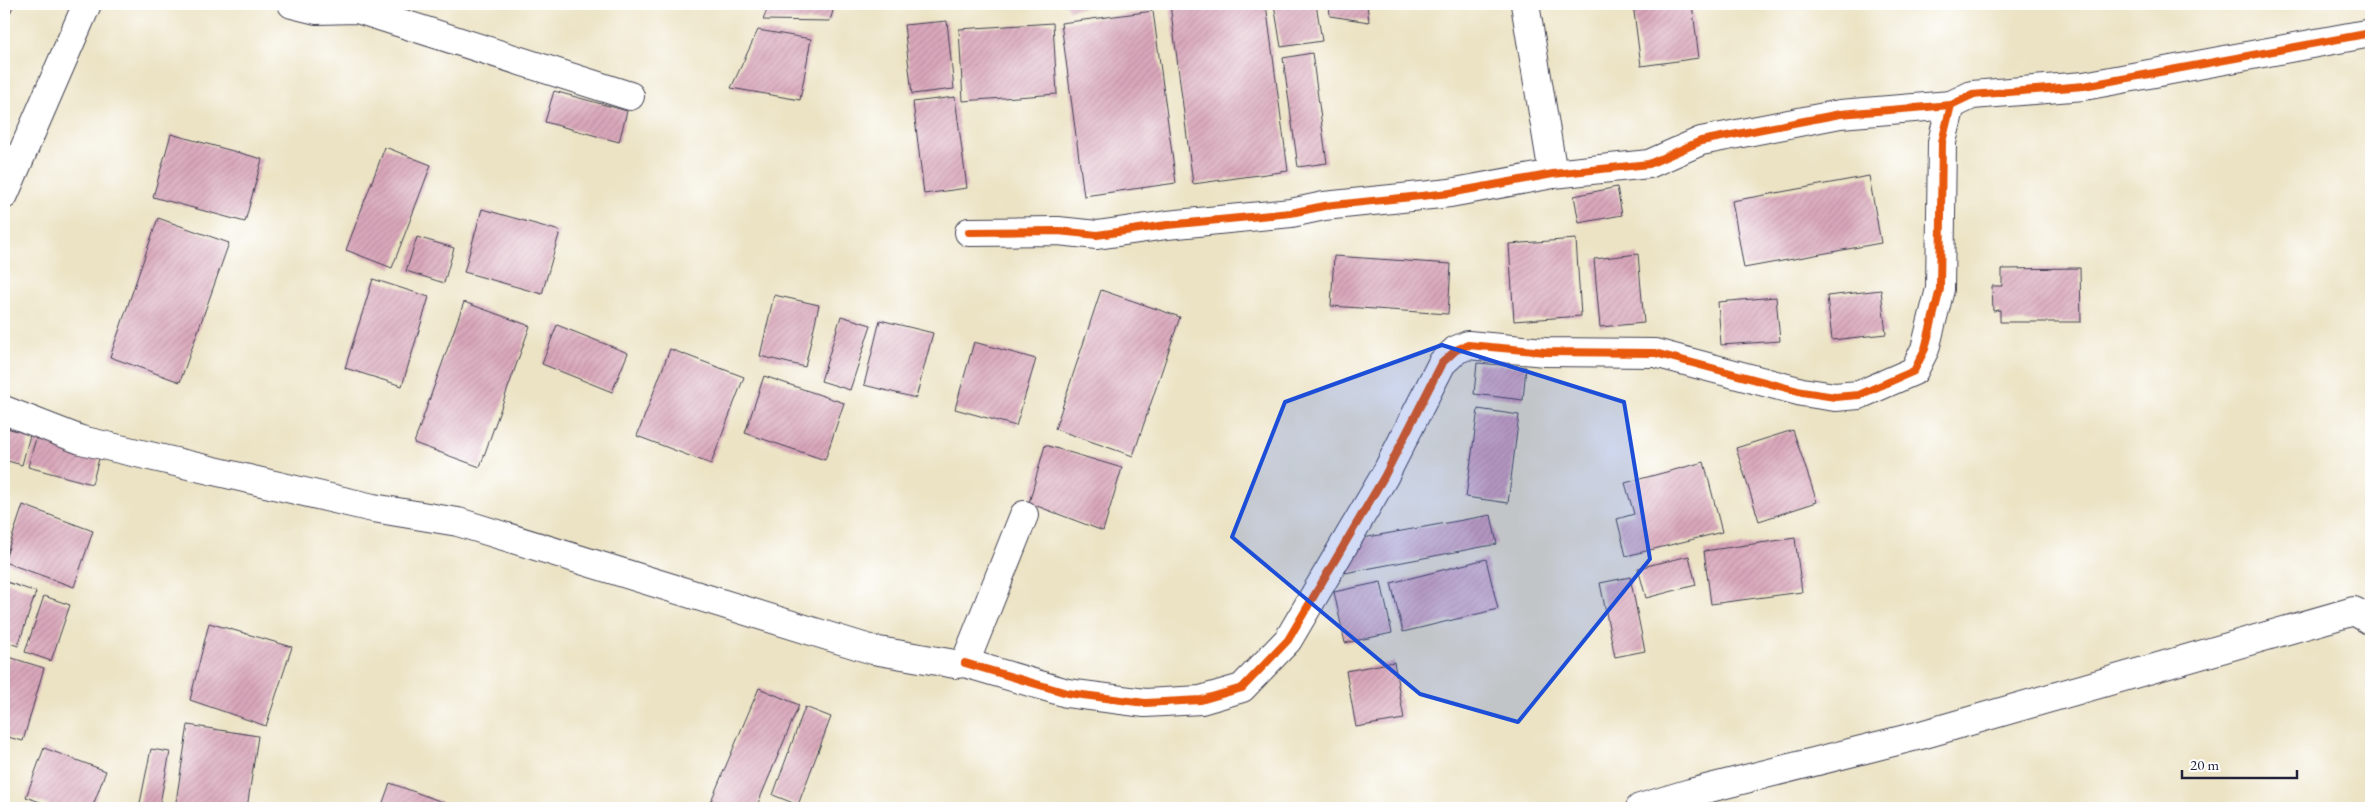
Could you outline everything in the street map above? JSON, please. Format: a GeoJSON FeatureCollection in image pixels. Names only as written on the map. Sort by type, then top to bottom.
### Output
{"type":"FeatureCollection","features":[{"type":"Feature","properties":{"kind":"street"},"geometry":{"type":"LineString","coordinates":[[4,195],[87,4]]}},
{"type":"Feature","properties":{"kind":"street"},"geometry":{"type":"LineString","coordinates":[[292,4],[316,10],[357,9],[630,96]]}},
{"type":"Feature","properties":{"kind":"street"},"geometry":{"type":"LineString","coordinates":[[1525,4],[1543,126],[1553,174]]}},
{"type":"Feature","properties":{"kind":"street"},"geometry":{"type":"LineString","coordinates":[[969,232],[1058,231],[1097,235],[1167,225],[1291,213],[1324,206],[1450,193],[1553,174],[1649,164],[1700,141],[1840,114],[1950,105],[1972,95],[2084,86],[2371,33]]}},
{"type":"Feature","properties":{"kind":"street"},"geometry":{"type":"LineString","coordinates":[[4,410],[81,440],[373,508],[458,522],[873,650],[955,664],[965,663],[1067,693],[1145,703],[1201,700],[1242,688],[1288,640],[1384,477],[1442,363],[1456,350],[1468,345],[1545,352],[1655,353],[1802,392],[1835,397],[1859,395],[1914,371],[1925,349],[1940,289],[1942,142],[1950,105]]}},
{"type":"Feature","properties":{"kind":"street"},"geometry":{"type":"LineString","coordinates":[[965,663],[1024,515]]}},
{"type":"Feature","properties":{"kind":"street"},"geometry":{"type":"LineString","coordinates":[[1640,808],[1690,793],[1921,735],[2354,611],[2371,621]]}},
{"type":"Feature","properties":{"kind":"highlighted area"},"geometry":{"type":"Polygon","coordinates":[[[1442,345],[1624,402],[1650,559],[1518,722],[1420,694],[1232,537],[1285,402],[1442,345]]]}},
{"type":"Feature","properties":{"kind":"building"},"geometry":{"type":"Polygon","coordinates":[[[4,4],[14,4],[4,27],[4,4]]]}},
{"type":"Feature","properties":{"kind":"building"},"geometry":{"type":"Polygon","coordinates":[[[769,4],[835,4],[830,21],[763,20],[769,4]]]}},
{"type":"Feature","properties":{"kind":"building"},"geometry":{"type":"Polygon","coordinates":[[[1067,4],[1099,4],[1099,5],[1068,10],[1067,4]]]}},
{"type":"Feature","properties":{"kind":"building"},"geometry":{"type":"Polygon","coordinates":[[[1170,4],[1266,4],[1288,171],[1193,184],[1170,4]]]}},
{"type":"Feature","properties":{"kind":"building"},"geometry":{"type":"Polygon","coordinates":[[[1274,4],[1316,4],[1322,41],[1281,47],[1274,4]]]}},
{"type":"Feature","properties":{"kind":"building"},"geometry":{"type":"Polygon","coordinates":[[[1329,4],[1367,4],[1369,22],[1330,16],[1329,4]]]}},
{"type":"Feature","properties":{"kind":"building"},"geometry":{"type":"Polygon","coordinates":[[[1633,4],[1692,4],[1699,58],[1641,66],[1633,4]]]}},
{"type":"Feature","properties":{"kind":"building"},"geometry":{"type":"Polygon","coordinates":[[[1153,11],[1176,183],[1084,196],[1061,23],[1153,11]]]}},
{"type":"Feature","properties":{"kind":"building"},"geometry":{"type":"Polygon","coordinates":[[[947,21],[954,89],[912,94],[904,25],[947,21]]]}},
{"type":"Feature","properties":{"kind":"building"},"geometry":{"type":"Polygon","coordinates":[[[1053,23],[1057,94],[963,101],[959,29],[1053,23]]]}},
{"type":"Feature","properties":{"kind":"building"},"geometry":{"type":"Polygon","coordinates":[[[758,30],[811,39],[800,100],[731,88],[758,30]]]}},
{"type":"Feature","properties":{"kind":"building"},"geometry":{"type":"Polygon","coordinates":[[[1312,53],[1327,163],[1298,167],[1283,58],[1312,53]]]}},
{"type":"Feature","properties":{"kind":"building"},"geometry":{"type":"Polygon","coordinates":[[[554,91],[627,111],[619,142],[545,122],[554,91]]]}},
{"type":"Feature","properties":{"kind":"building"},"geometry":{"type":"Polygon","coordinates":[[[955,97],[967,188],[924,194],[913,102],[955,97]]]}},
{"type":"Feature","properties":{"kind":"building"},"geometry":{"type":"Polygon","coordinates":[[[171,134],[262,159],[245,222],[153,197],[171,134]]]}},
{"type":"Feature","properties":{"kind":"building"},"geometry":{"type":"Polygon","coordinates":[[[385,147],[431,165],[392,268],[346,250],[385,147]]]}},
{"type":"Feature","properties":{"kind":"building"},"geometry":{"type":"Polygon","coordinates":[[[1869,176],[1881,243],[1744,268],[1732,201],[1869,176]]]}},
{"type":"Feature","properties":{"kind":"building"},"geometry":{"type":"Polygon","coordinates":[[[1617,187],[1622,215],[1579,223],[1574,196],[1617,187]]]}},
{"type":"Feature","properties":{"kind":"building"},"geometry":{"type":"Polygon","coordinates":[[[482,209],[560,231],[542,294],[464,272],[482,209]]]}},
{"type":"Feature","properties":{"kind":"building"},"geometry":{"type":"Polygon","coordinates":[[[158,218],[229,243],[180,382],[110,357],[158,218]]]}},
{"type":"Feature","properties":{"kind":"building"},"geometry":{"type":"Polygon","coordinates":[[[417,237],[454,248],[444,283],[406,271],[417,237]]]}},
{"type":"Feature","properties":{"kind":"building"},"geometry":{"type":"Polygon","coordinates":[[[1576,239],[1581,316],[1514,321],[1509,244],[1576,239]]]}},
{"type":"Feature","properties":{"kind":"building"},"geometry":{"type":"Polygon","coordinates":[[[1638,254],[1644,323],[1600,327],[1594,259],[1638,254]]]}},
{"type":"Feature","properties":{"kind":"building"},"geometry":{"type":"Polygon","coordinates":[[[1334,256],[1451,264],[1448,314],[1331,306],[1334,256]]]}},
{"type":"Feature","properties":{"kind":"building"},"geometry":{"type":"Polygon","coordinates":[[[2080,268],[2081,322],[2000,322],[2000,310],[1993,311],[1992,286],[2002,286],[2002,269],[2080,268]]]}},
{"type":"Feature","properties":{"kind":"building"},"geometry":{"type":"Polygon","coordinates":[[[373,279],[429,297],[402,386],[345,368],[373,279]]]}},
{"type":"Feature","properties":{"kind":"building"},"geometry":{"type":"Polygon","coordinates":[[[1101,290],[1180,317],[1133,456],[1055,429],[1101,290]]]}},
{"type":"Feature","properties":{"kind":"building"},"geometry":{"type":"Polygon","coordinates":[[[1881,290],[1886,334],[1832,340],[1827,296],[1881,290]]]}},
{"type":"Feature","properties":{"kind":"building"},"geometry":{"type":"Polygon","coordinates":[[[774,295],[819,305],[805,367],[760,356],[774,295]]]}},
{"type":"Feature","properties":{"kind":"building"},"geometry":{"type":"Polygon","coordinates":[[[1776,297],[1780,341],[1721,345],[1718,302],[1776,297]]]}},
{"type":"Feature","properties":{"kind":"building"},"geometry":{"type":"Polygon","coordinates":[[[464,302],[530,326],[480,467],[414,443],[464,302]]]}},
{"type":"Feature","properties":{"kind":"building"},"geometry":{"type":"Polygon","coordinates":[[[841,316],[871,325],[850,390],[821,381],[841,316]]]}},
{"type":"Feature","properties":{"kind":"building"},"geometry":{"type":"Polygon","coordinates":[[[880,320],[933,333],[916,398],[864,385],[880,320]]]}},
{"type":"Feature","properties":{"kind":"building"},"geometry":{"type":"Polygon","coordinates":[[[557,325],[628,353],[612,392],[542,364],[557,325]]]}},
{"type":"Feature","properties":{"kind":"building"},"geometry":{"type":"Polygon","coordinates":[[[974,342],[1036,359],[1016,426],[955,409],[974,342]]]}},
{"type":"Feature","properties":{"kind":"building"},"geometry":{"type":"Polygon","coordinates":[[[670,349],[744,377],[711,464],[637,436],[670,349]]]}},
{"type":"Feature","properties":{"kind":"building"},"geometry":{"type":"Polygon","coordinates":[[[1477,363],[1526,367],[1523,400],[1474,394],[1477,363]]]}},
{"type":"Feature","properties":{"kind":"building"},"geometry":{"type":"Polygon","coordinates":[[[764,376],[844,403],[825,460],[745,433],[764,376]]]}},
{"type":"Feature","properties":{"kind":"building"},"geometry":{"type":"Polygon","coordinates":[[[1478,409],[1519,415],[1508,503],[1466,497],[1478,409]]]}},
{"type":"Feature","properties":{"kind":"building"},"geometry":{"type":"Polygon","coordinates":[[[4,427],[30,435],[22,465],[4,460],[4,427]]]}},
{"type":"Feature","properties":{"kind":"building"},"geometry":{"type":"Polygon","coordinates":[[[1793,430],[1817,502],[1759,521],[1736,448],[1793,430]]]}},
{"type":"Feature","properties":{"kind":"building"},"geometry":{"type":"Polygon","coordinates":[[[36,438],[100,455],[92,484],[28,467],[36,438]]]}},
{"type":"Feature","properties":{"kind":"building"},"geometry":{"type":"Polygon","coordinates":[[[1045,445],[1122,468],[1103,531],[1029,503],[1045,445]]]}},
{"type":"Feature","properties":{"kind":"building"},"geometry":{"type":"Polygon","coordinates":[[[1704,462],[1722,532],[1626,556],[1617,519],[1634,514],[1625,483],[1704,462]]]}},
{"type":"Feature","properties":{"kind":"building"},"geometry":{"type":"Polygon","coordinates":[[[23,505],[93,531],[74,587],[4,562],[23,505]]]}},
{"type":"Feature","properties":{"kind":"building"},"geometry":{"type":"Polygon","coordinates":[[[1491,515],[1497,544],[1345,573],[1357,539],[1491,515]]]}},
{"type":"Feature","properties":{"kind":"building"},"geometry":{"type":"Polygon","coordinates":[[[1795,538],[1802,592],[1711,604],[1704,551],[1795,538]]]}},
{"type":"Feature","properties":{"kind":"building"},"geometry":{"type":"Polygon","coordinates":[[[1689,556],[1696,585],[1646,598],[1638,568],[1689,556]]]}},
{"type":"Feature","properties":{"kind":"building"},"geometry":{"type":"Polygon","coordinates":[[[1486,559],[1498,609],[1403,632],[1391,583],[1486,559]]]}},
{"type":"Feature","properties":{"kind":"building"},"geometry":{"type":"Polygon","coordinates":[[[1630,577],[1645,651],[1615,657],[1600,583],[1630,577]]]}},
{"type":"Feature","properties":{"kind":"building"},"geometry":{"type":"Polygon","coordinates":[[[4,581],[36,592],[18,646],[4,641],[4,581]]]}},
{"type":"Feature","properties":{"kind":"building"},"geometry":{"type":"Polygon","coordinates":[[[1381,582],[1392,633],[1345,643],[1334,592],[1381,582]]]}},
{"type":"Feature","properties":{"kind":"building"},"geometry":{"type":"Polygon","coordinates":[[[44,596],[70,605],[51,661],[25,652],[44,596]]]}},
{"type":"Feature","properties":{"kind":"building"},"geometry":{"type":"Polygon","coordinates":[[[209,623],[292,647],[266,726],[190,700],[209,623]]]}},
{"type":"Feature","properties":{"kind":"building"},"geometry":{"type":"Polygon","coordinates":[[[9,657],[44,668],[23,741],[4,736],[4,674],[9,657]]]}},
{"type":"Feature","properties":{"kind":"building"},"geometry":{"type":"Polygon","coordinates":[[[1394,662],[1404,719],[1356,727],[1346,671],[1394,662]]]}},
{"type":"Feature","properties":{"kind":"building"},"geometry":{"type":"Polygon","coordinates":[[[759,688],[799,705],[756,808],[708,808],[759,688]]]}},
{"type":"Feature","properties":{"kind":"building"},"geometry":{"type":"Polygon","coordinates":[[[805,707],[831,717],[798,805],[773,795],[805,707]]]}},
{"type":"Feature","properties":{"kind":"building"},"geometry":{"type":"Polygon","coordinates":[[[188,725],[258,736],[247,808],[175,808],[188,725]]]}},
{"type":"Feature","properties":{"kind":"building"},"geometry":{"type":"Polygon","coordinates":[[[44,748],[106,771],[92,808],[57,808],[26,797],[44,748]]]}},
{"type":"Feature","properties":{"kind":"building"},"geometry":{"type":"Polygon","coordinates":[[[151,749],[170,752],[159,808],[139,808],[151,749]]]}},
{"type":"Feature","properties":{"kind":"building"},"geometry":{"type":"Polygon","coordinates":[[[390,783],[459,808],[381,808],[390,783]]]}},
{"type":"Feature","properties":{"kind":"cycle path"},"geometry":{"type":"LineString","coordinates":[[969,232],[1058,231],[1097,235],[1167,225],[1291,213],[1324,206],[1450,193],[1553,174],[1649,164],[1701,141],[1840,114],[1951,105],[1972,95],[2084,86],[2371,33]]}},
{"type":"Feature","properties":{"kind":"cycle path"},"geometry":{"type":"LineString","coordinates":[[965,663],[1067,693],[1145,703],[1201,700],[1242,688],[1288,640],[1384,477],[1442,363],[1456,350],[1468,345],[1545,352],[1655,353],[1802,392],[1835,397],[1859,395],[1914,371],[1925,349],[1940,289],[1942,142],[1951,105]]}}]}
